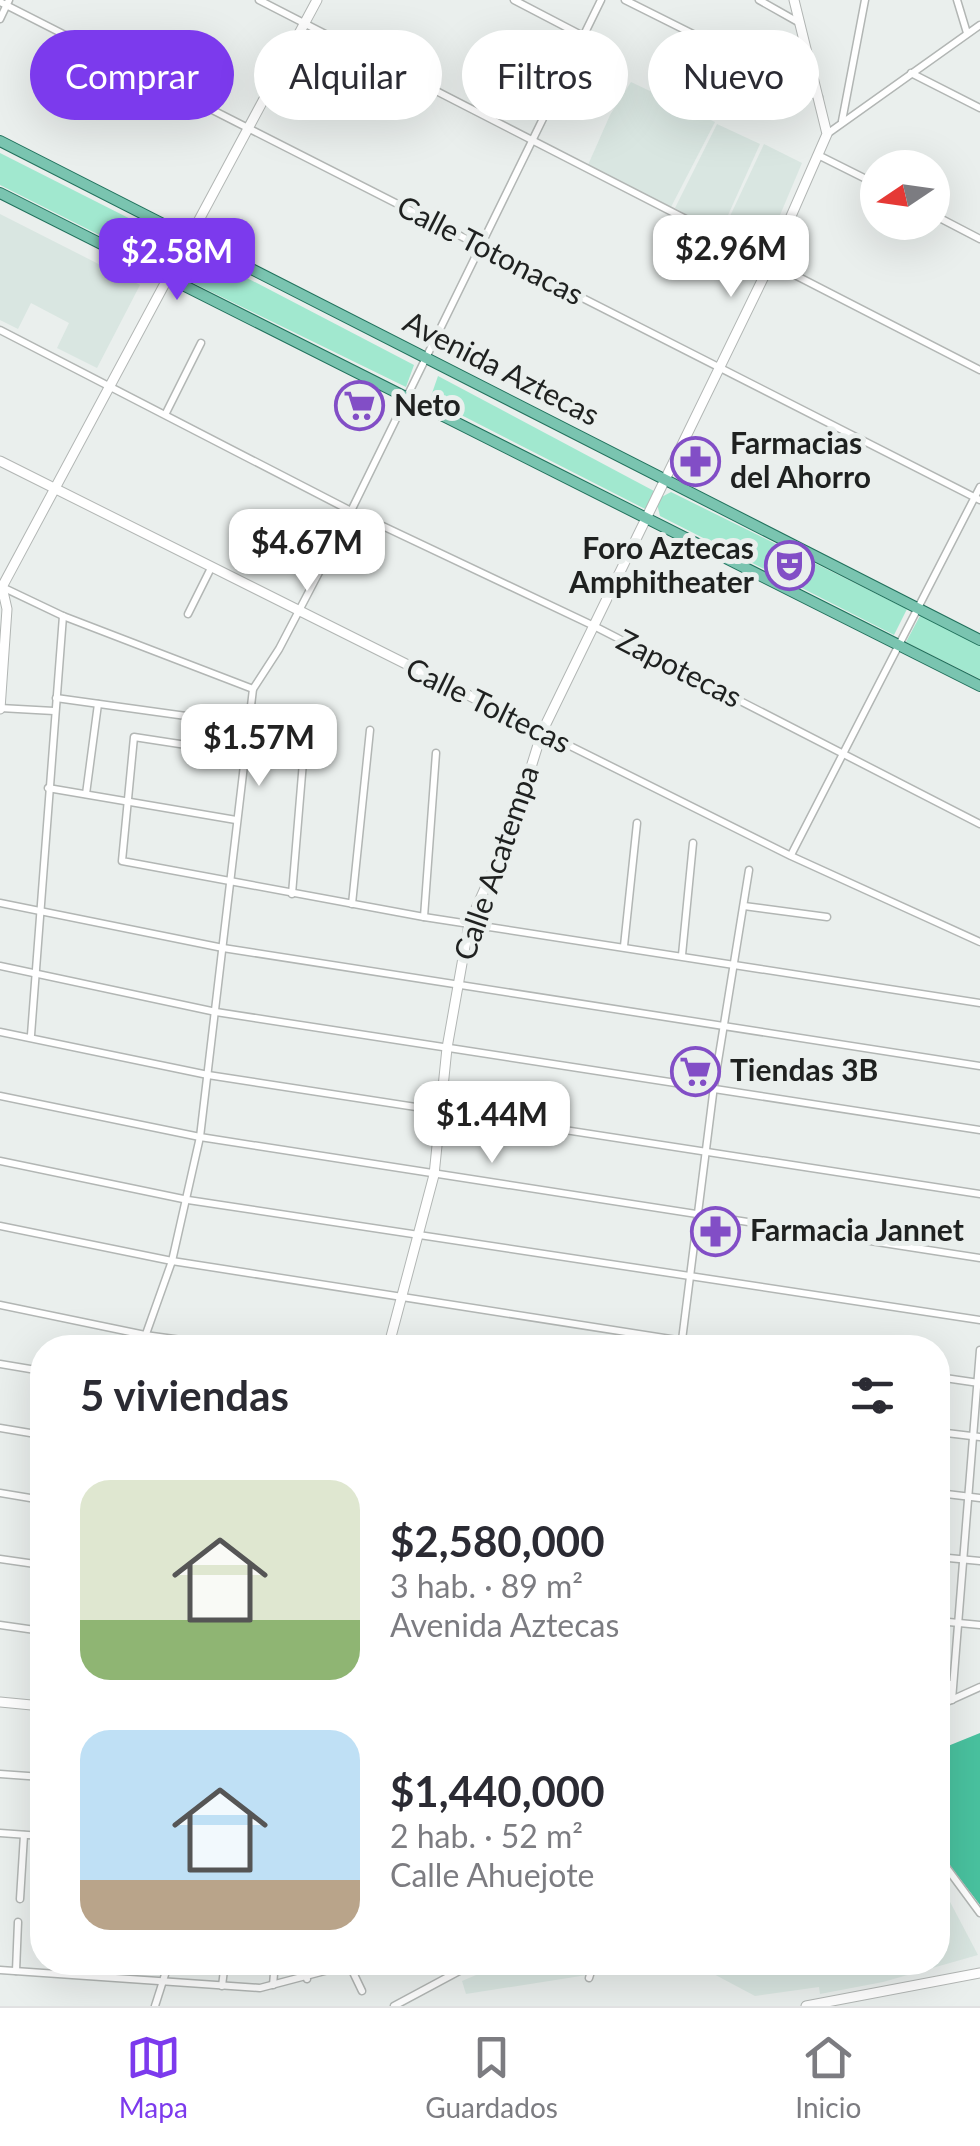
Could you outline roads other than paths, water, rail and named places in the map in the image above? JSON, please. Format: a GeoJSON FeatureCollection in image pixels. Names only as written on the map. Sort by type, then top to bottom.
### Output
{"type":"FeatureCollection","features":[{"type":"Feature","properties":{"kind":"main road","name":"Avenida Aztecas"},"geometry":{"type":"LineString","coordinates":[[0,141],[980,640]]}},
{"type":"Feature","properties":{"kind":"main road"},"geometry":{"type":"LineString","coordinates":[[0,193],[980,686]]}},
{"type":"Feature","properties":{"kind":"street"},"geometry":{"type":"LineString","coordinates":[[259,0],[980,370]]}},
{"type":"Feature","properties":{"kind":"street"},"geometry":{"type":"LineString","coordinates":[[54,712],[0,708],[4,608],[1,586],[318,0]]}},
{"type":"Feature","properties":{"kind":"street"},"geometry":{"type":"LineString","coordinates":[[514,0],[572,30]]}},
{"type":"Feature","properties":{"kind":"street"},"geometry":{"type":"LineString","coordinates":[[587,30],[601,0]]}},
{"type":"Feature","properties":{"kind":"street"},"geometry":{"type":"LineString","coordinates":[[625,0],[685,30]]}},
{"type":"Feature","properties":{"kind":"street"},"geometry":{"type":"LineString","coordinates":[[760,0],[799,23]]}},
{"type":"Feature","properties":{"kind":"street"},"geometry":{"type":"LineString","coordinates":[[794,0],[801,30]]}},
{"type":"Feature","properties":{"kind":"street"},"geometry":{"type":"LineString","coordinates":[[842,122],[865,0]]}},
{"type":"Feature","properties":{"kind":"street"},"geometry":{"type":"LineString","coordinates":[[957,0],[967,34]]}},
{"type":"Feature","properties":{"kind":"street"},"geometry":{"type":"LineString","coordinates":[[0,19],[5,3]]}},
{"type":"Feature","properties":{"kind":"street","name":"Calle Totonacas"},"geometry":{"type":"LineString","coordinates":[[5,3],[978,498]]}},
{"type":"Feature","properties":{"kind":"street"},"geometry":{"type":"LineString","coordinates":[[819,97],[828,134],[980,25]]}},
{"type":"Feature","properties":{"kind":"street"},"geometry":{"type":"LineString","coordinates":[[912,73],[980,108]]}},
{"type":"Feature","properties":{"kind":"street"},"geometry":{"type":"LineString","coordinates":[[0,1306],[145,1335],[172,1262],[200,1137],[253,689],[299,612],[351,511],[542,120]]}},
{"type":"Feature","properties":{"kind":"street","name":"Calle Acatempa"},"geometry":{"type":"LineString","coordinates":[[392,1335],[434,1175],[456,984],[470,924],[516,817],[542,732],[771,262],[828,134]]}},
{"type":"Feature","properties":{"kind":"street"},"geometry":{"type":"LineString","coordinates":[[818,155],[860,177]]}},
{"type":"Feature","properties":{"kind":"street"},"geometry":{"type":"LineString","coordinates":[[950,223],[980,238]]}},
{"type":"Feature","properties":{"kind":"street","name":"Zapotecas"},"geometry":{"type":"LineString","coordinates":[[0,330],[351,511],[594,626],[980,824]]}},
{"type":"Feature","properties":{"kind":"street"},"geometry":{"type":"LineString","coordinates":[[166,413],[200,343]]}},
{"type":"Feature","properties":{"kind":"street","name":"Calle Toltecas"},"geometry":{"type":"LineString","coordinates":[[0,461],[790,856],[980,942]]}},
{"type":"Feature","properties":{"kind":"street"},"geometry":{"type":"LineString","coordinates":[[790,856],[978,498],[980,487]]}},
{"type":"Feature","properties":{"kind":"street"},"geometry":{"type":"LineString","coordinates":[[188,614],[211,568]]}},
{"type":"Feature","properties":{"kind":"street"},"geometry":{"type":"LineString","coordinates":[[1,586],[62,616],[253,689]]}},
{"type":"Feature","properties":{"kind":"street"},"geometry":{"type":"LineString","coordinates":[[31,1035],[62,616]]}},
{"type":"Feature","properties":{"kind":"street"},"geometry":{"type":"LineString","coordinates":[[56,698],[186,716]]}},
{"type":"Feature","properties":{"kind":"street"},"geometry":{"type":"LineString","coordinates":[[86,794],[98,704]]}},
{"type":"Feature","properties":{"kind":"street"},"geometry":{"type":"LineString","coordinates":[[292,894],[307,714]]}},
{"type":"Feature","properties":{"kind":"street"},"geometry":{"type":"LineString","coordinates":[[352,904],[370,730]]}},
{"type":"Feature","properties":{"kind":"street"},"geometry":{"type":"LineString","coordinates":[[245,754],[134,738],[122,861],[229,884],[424,917],[980,1003]]}},
{"type":"Feature","properties":{"kind":"street"},"geometry":{"type":"LineString","coordinates":[[424,917],[436,753]]}},
{"type":"Feature","properties":{"kind":"street"},"geometry":{"type":"LineString","coordinates":[[48,788],[236,820]]}},
{"type":"Feature","properties":{"kind":"street"},"geometry":{"type":"LineString","coordinates":[[624,946],[637,823]]}},
{"type":"Feature","properties":{"kind":"street"},"geometry":{"type":"LineString","coordinates":[[682,955],[693,844]]}},
{"type":"Feature","properties":{"kind":"street"},"geometry":{"type":"LineString","coordinates":[[683,1335],[714,1086],[748,870]]}},
{"type":"Feature","properties":{"kind":"street"},"geometry":{"type":"LineString","coordinates":[[0,903],[224,948],[980,1066]]}},
{"type":"Feature","properties":{"kind":"street"},"geometry":{"type":"LineString","coordinates":[[744,906],[827,917]]}},
{"type":"Feature","properties":{"kind":"street"},"geometry":{"type":"LineString","coordinates":[[0,966],[216,1012],[980,1130]]}},
{"type":"Feature","properties":{"kind":"street"},"geometry":{"type":"LineString","coordinates":[[0,1032],[31,1035],[208,1075],[980,1194]]}},
{"type":"Feature","properties":{"kind":"street"},"geometry":{"type":"LineString","coordinates":[[0,1096],[200,1137],[980,1258]]}},
{"type":"Feature","properties":{"kind":"street"},"geometry":{"type":"LineString","coordinates":[[0,1162],[188,1200],[980,1320]]}},
{"type":"Feature","properties":{"kind":"street"},"geometry":{"type":"LineString","coordinates":[[0,1226],[172,1262],[627,1335]]}},
{"type":"Feature","properties":{"kind":"street"},"geometry":{"type":"LineString","coordinates":[[980,1350],[952,1700],[980,1687]]}},
{"type":"Feature","properties":{"kind":"street"},"geometry":{"type":"LineString","coordinates":[[0,1364],[30,1369]]}},
{"type":"Feature","properties":{"kind":"street"},"geometry":{"type":"LineString","coordinates":[[950,1379],[978,1383]]}},
{"type":"Feature","properties":{"kind":"street"},"geometry":{"type":"LineString","coordinates":[[0,1428],[30,1432]]}},
{"type":"Feature","properties":{"kind":"street"},"geometry":{"type":"LineString","coordinates":[[950,1433],[976,1436]]}},
{"type":"Feature","properties":{"kind":"street"},"geometry":{"type":"LineString","coordinates":[[0,1493],[30,1498]]}},
{"type":"Feature","properties":{"kind":"street"},"geometry":{"type":"LineString","coordinates":[[950,1494],[980,1498]]}},
{"type":"Feature","properties":{"kind":"street"},"geometry":{"type":"LineString","coordinates":[[950,1558],[980,1561]]}},
{"type":"Feature","properties":{"kind":"street"},"geometry":{"type":"LineString","coordinates":[[0,1559],[30,1564]]}},
{"type":"Feature","properties":{"kind":"street"},"geometry":{"type":"LineString","coordinates":[[950,1622],[980,1624]]}},
{"type":"Feature","properties":{"kind":"street"},"geometry":{"type":"LineString","coordinates":[[0,1625],[30,1629]]}},
{"type":"Feature","properties":{"kind":"street"},"geometry":{"type":"LineString","coordinates":[[0,1702],[30,1705]]}},
{"type":"Feature","properties":{"kind":"street"},"geometry":{"type":"LineString","coordinates":[[0,1774],[30,1776]]}},
{"type":"Feature","properties":{"kind":"street"},"geometry":{"type":"LineString","coordinates":[[0,1833],[30,1835]]}},
{"type":"Feature","properties":{"kind":"street"},"geometry":{"type":"LineString","coordinates":[[20,1899],[24,1835]]}},
{"type":"Feature","properties":{"kind":"street"},"geometry":{"type":"LineString","coordinates":[[950,1872],[980,1913]]}},
{"type":"Feature","properties":{"kind":"street"},"geometry":{"type":"LineString","coordinates":[[16,1971],[18,1922]]}},
{"type":"Feature","properties":{"kind":"street"},"geometry":{"type":"LineString","coordinates":[[0,1970],[30,1972]]}},
{"type":"Feature","properties":{"kind":"street"},"geometry":{"type":"LineString","coordinates":[[806,2006],[980,1973]]}},
{"type":"Feature","properties":{"kind":"street"},"geometry":{"type":"LineString","coordinates":[[57,1975],[222,1986],[272,1985],[318,1975]]}},
{"type":"Feature","properties":{"kind":"street"},"geometry":{"type":"LineString","coordinates":[[155,2006],[165,1975]]}},
{"type":"Feature","properties":{"kind":"street"},"geometry":{"type":"LineString","coordinates":[[222,1986],[223,1975]]}},
{"type":"Feature","properties":{"kind":"street"},"geometry":{"type":"LineString","coordinates":[[272,1985],[273,1975]]}},
{"type":"Feature","properties":{"kind":"street"},"geometry":{"type":"LineString","coordinates":[[354,1975],[362,1991]]}},
{"type":"Feature","properties":{"kind":"street"},"geometry":{"type":"LineString","coordinates":[[394,2006],[452,1975]]}},
{"type":"Feature","properties":{"kind":"place","name":"Neto"},"geometry":{"type":"Point","coordinates":[359,406]}},
{"type":"Feature","properties":{"kind":"place","name":"Farmacias del Ahorro"},"geometry":{"type":"Point","coordinates":[695,461]}},
{"type":"Feature","properties":{"kind":"place","name":"Foro Aztecas Amphitheater"},"geometry":{"type":"Point","coordinates":[789,566]}},
{"type":"Feature","properties":{"kind":"place","name":"Tiendas 3B"},"geometry":{"type":"Point","coordinates":[695,1071]}},
{"type":"Feature","properties":{"kind":"place","name":"Farmacia Jannet"},"geometry":{"type":"Point","coordinates":[715,1231]}}]}
